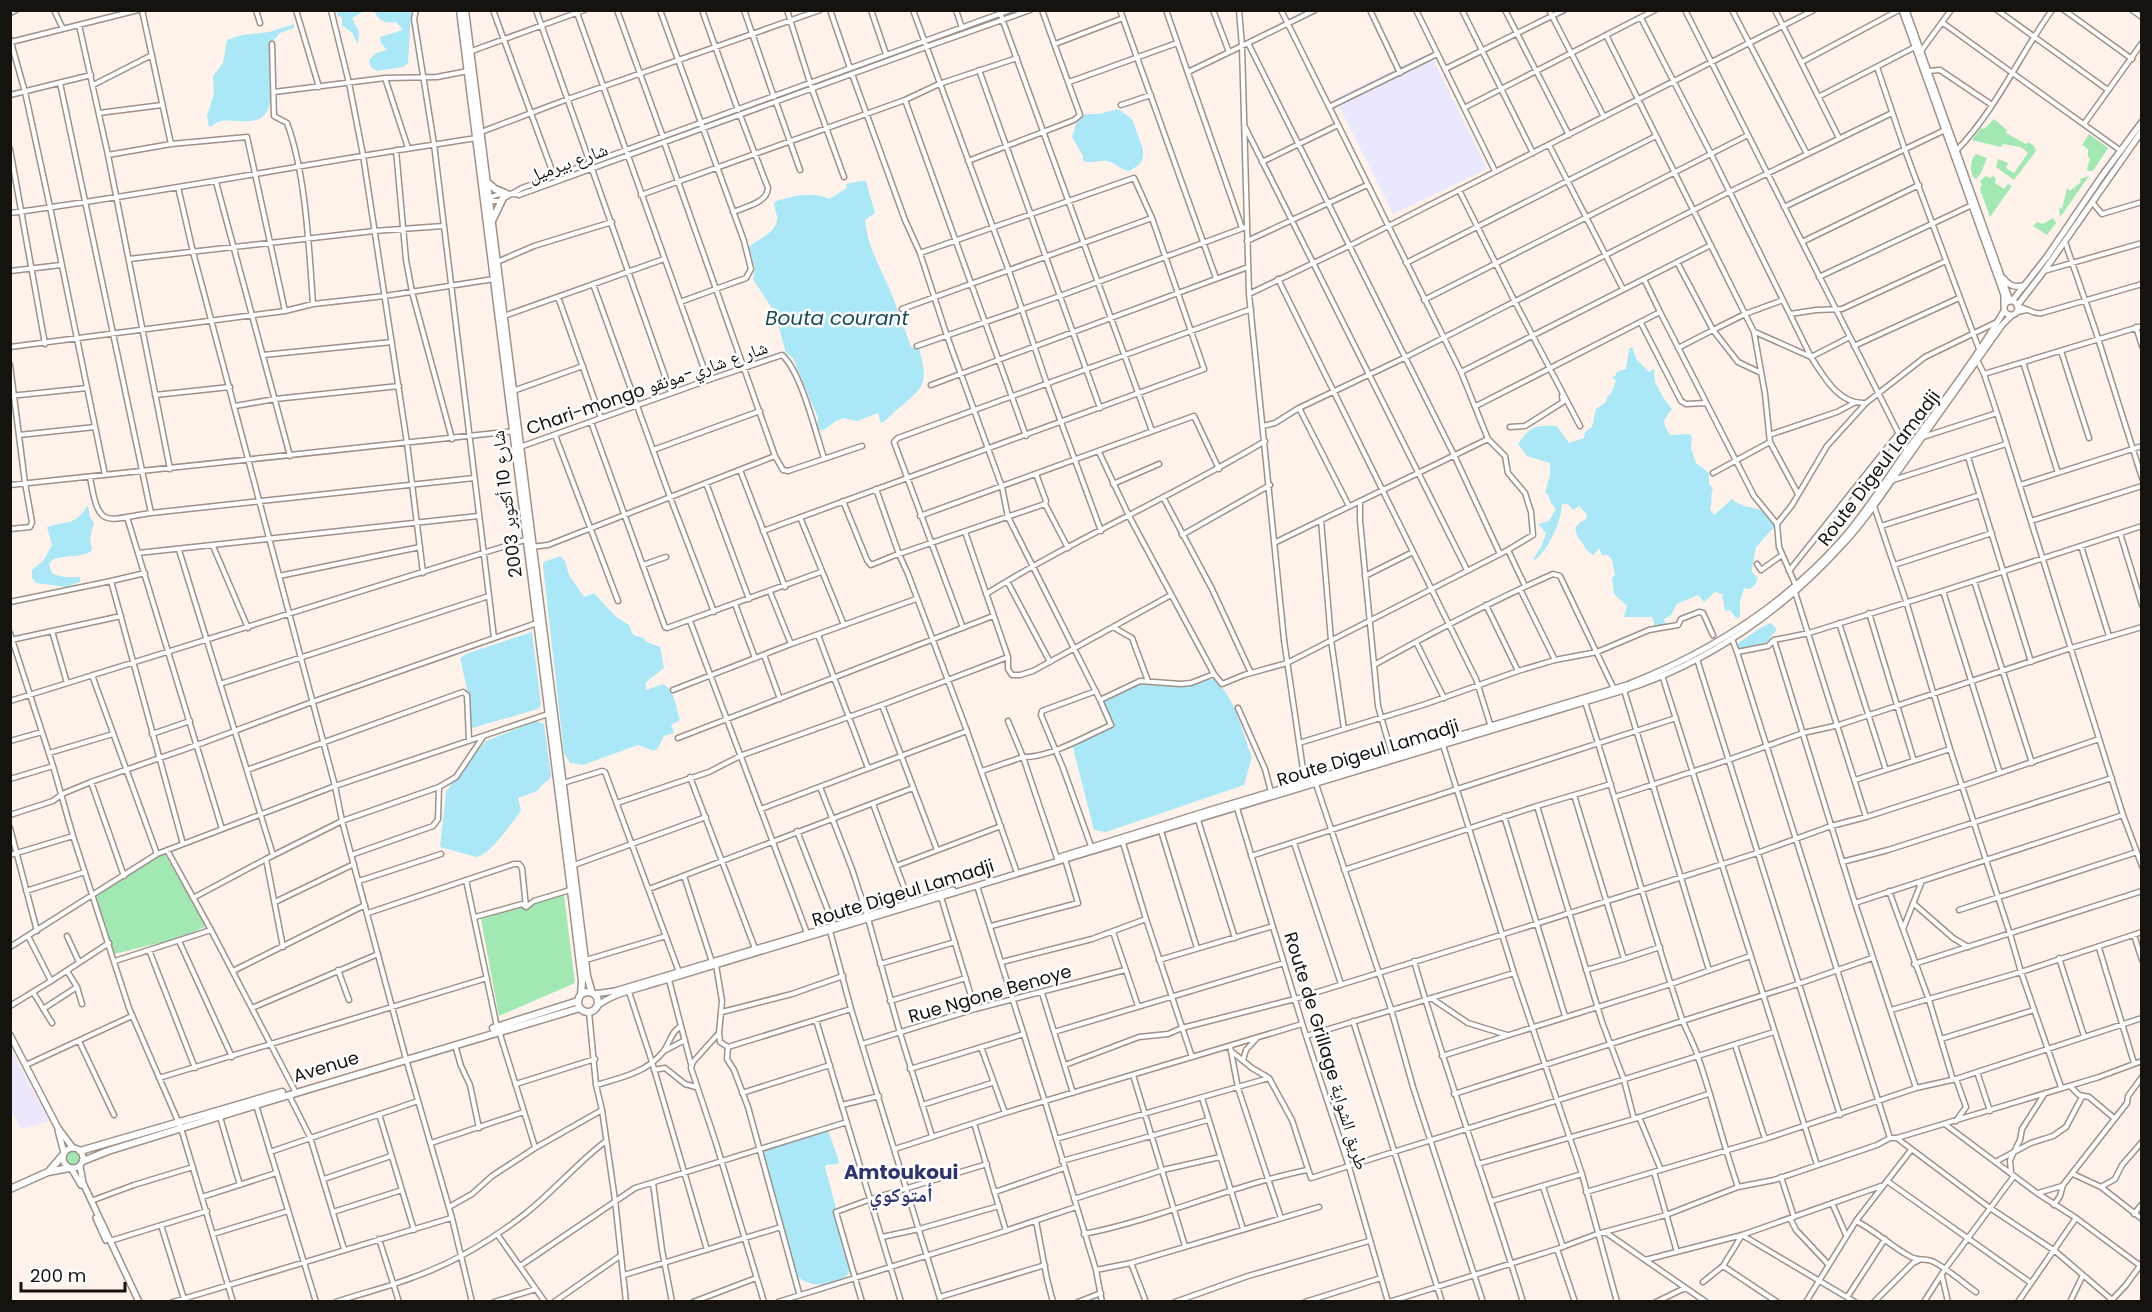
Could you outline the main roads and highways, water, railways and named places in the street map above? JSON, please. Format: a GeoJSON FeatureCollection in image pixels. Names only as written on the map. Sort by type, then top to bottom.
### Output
{"type":"FeatureCollection","features":[{"type":"Feature","properties":{"kind":"highway","name":"شارع 10 أكتوبر 2003"},"geometry":{"type":"LineString","coordinates":[[460,10],[487,182],[487,200],[492,221],[497,279],[504,316],[516,431],[520,447],[537,623],[563,783],[588,983],[593,994]]}},
{"type":"Feature","properties":{"kind":"highway","name":"شارع 10 أكتوبر 2003"},"geometry":{"type":"LineString","coordinates":[[465,10],[468,71],[480,136],[551,713],[582,981],[580,1001]]}},
{"type":"Feature","properties":{"kind":"highway"},"geometry":{"type":"LineString","coordinates":[[487,182],[495,189],[507,194],[492,221]]}},
{"type":"Feature","properties":{"kind":"highway"},"geometry":{"type":"LineString","coordinates":[[405,1057],[454,1044],[580,1001],[586,992],[593,994],[597,999],[596,1007],[589,1012],[580,1001]]}},
{"type":"Feature","properties":{"kind":"highway"},"geometry":{"type":"LineString","coordinates":[[76,1150],[180,1126],[498,1029]]}},
{"type":"Feature","properties":{"kind":"highway","name":"Avenue"},"geometry":{"type":"LineString","coordinates":[[81,1163],[180,1126],[256,1105],[291,1092]]}},
{"type":"Feature","properties":{"kind":"highway"},"geometry":{"type":"LineString","coordinates":[[48,1172],[64,1154]]}},
{"type":"Feature","properties":{"kind":"highway"},"geometry":{"type":"LineString","coordinates":[[10,1189],[48,1172],[70,1168]]}},
{"type":"Feature","properties":{"kind":"main road"},"geometry":{"type":"LineString","coordinates":[[1902,10],[1945,130],[2001,275],[2015,305]]}},
{"type":"Feature","properties":{"kind":"main road"},"geometry":{"type":"LineString","coordinates":[[756,951],[1091,846],[1584,700],[1666,669],[1728,636],[1796,589],[1840,541],[1879,492],[1975,359],[2004,309],[2004,295],[1971,205],[1928,71],[1902,10]]}},
{"type":"Feature","properties":{"kind":"main road"},"geometry":{"type":"LineString","coordinates":[[2015,305],[2026,284],[2142,122]]}},
{"type":"Feature","properties":{"kind":"main road"},"geometry":{"type":"LineString","coordinates":[[2004,309],[2015,305],[2044,271],[2141,134]]}},
{"type":"Feature","properties":{"kind":"main road"},"geometry":{"type":"LineString","coordinates":[[2001,275],[2013,286],[2026,284]]}},
{"type":"Feature","properties":{"kind":"main road","name":"Route Digeul Lamadji"},"geometry":{"type":"LineString","coordinates":[[596,1007],[606,1000],[669,980],[680,974],[830,932],[868,917],[1123,843],[1306,784],[1316,784],[1584,700],[1624,690],[1696,659],[1757,623],[1843,545],[1874,506],[1975,359],[2011,316],[2015,305]]}},
{"type":"Feature","properties":{"kind":"main road"},"geometry":{"type":"LineString","coordinates":[[2004,309],[2011,316]]}},
{"type":"Feature","properties":{"kind":"main road"},"geometry":{"type":"LineString","coordinates":[[593,994],[615,991],[680,974]]}},
{"type":"Feature","properties":{"kind":"main road"},"geometry":{"type":"LineString","coordinates":[[10,1035],[58,1128],[76,1150],[81,1163],[83,1183],[137,1302]]}},
{"type":"Feature","properties":{"kind":"main road"},"geometry":{"type":"LineString","coordinates":[[58,1128],[64,1164],[70,1168],[137,1302]]}},
{"type":"Feature","properties":{"kind":"main road"},"geometry":{"type":"LineString","coordinates":[[64,1154],[76,1150]]}},
{"type":"Feature","properties":{"kind":"main road"},"geometry":{"type":"LineString","coordinates":[[70,1168],[81,1163]]}},
{"type":"Feature","properties":{"kind":"water"},"geometry":{"type":"Polygon","coordinates":[[[338,11],[364,11],[352,18],[359,32],[358,45],[353,34],[342,25],[342,17],[337,16],[338,11]]]}},
{"type":"Feature","properties":{"kind":"water"},"geometry":{"type":"Polygon","coordinates":[[[374,11],[411,11],[408,63],[403,67],[377,71],[371,67],[369,60],[376,53],[387,50],[381,43],[380,37],[403,30],[396,22],[380,20],[374,11]]]}},
{"type":"Feature","properties":{"kind":"water"},"geometry":{"type":"Polygon","coordinates":[[[294,24],[294,28],[280,33],[272,42],[271,96],[265,115],[254,120],[221,121],[209,127],[207,116],[214,94],[213,76],[223,63],[227,40],[242,35],[269,32],[294,24]]]}},
{"type":"Feature","properties":{"kind":"water"},"geometry":{"type":"Polygon","coordinates":[[[1118,109],[1132,119],[1143,149],[1143,158],[1139,165],[1129,171],[1107,161],[1083,161],[1083,156],[1072,137],[1076,124],[1085,114],[1099,114],[1118,109]]]}},
{"type":"Feature","properties":{"kind":"water","name":"Bouta courant"},"geometry":{"type":"Polygon","coordinates":[[[866,181],[875,213],[865,220],[871,247],[911,347],[919,348],[924,376],[915,394],[881,423],[878,413],[857,421],[844,418],[824,430],[817,430],[818,418],[793,358],[786,353],[775,313],[753,279],[755,268],[749,247],[775,227],[777,216],[774,202],[802,195],[816,195],[829,199],[847,188],[846,184],[866,181]]]}},
{"type":"Feature","properties":{"kind":"water"},"geometry":{"type":"Polygon","coordinates":[[[1632,347],[1637,360],[1649,372],[1654,369],[1655,382],[1672,409],[1664,422],[1670,435],[1690,434],[1692,437],[1691,448],[1696,463],[1709,473],[1709,484],[1713,488],[1710,509],[1714,515],[1732,499],[1743,505],[1762,510],[1776,525],[1756,547],[1752,572],[1758,578],[1755,585],[1749,589],[1744,588],[1740,601],[1740,617],[1736,618],[1730,610],[1725,611],[1722,594],[1715,592],[1704,602],[1698,595],[1677,604],[1671,615],[1664,619],[1666,625],[1655,627],[1652,617],[1624,617],[1627,606],[1614,594],[1612,578],[1615,575],[1612,560],[1608,555],[1602,555],[1599,548],[1594,555],[1589,553],[1577,534],[1577,526],[1586,519],[1587,514],[1579,506],[1573,510],[1568,504],[1562,504],[1553,535],[1540,555],[1535,560],[1533,559],[1546,533],[1538,524],[1549,521],[1556,509],[1548,494],[1545,493],[1550,475],[1550,463],[1527,456],[1518,444],[1530,430],[1544,426],[1557,426],[1569,443],[1584,438],[1585,432],[1592,427],[1596,409],[1606,402],[1607,397],[1611,394],[1616,381],[1612,377],[1617,372],[1626,369],[1629,349],[1632,347]]]}},
{"type":"Feature","properties":{"kind":"water"},"geometry":{"type":"Polygon","coordinates":[[[88,505],[90,517],[94,523],[90,538],[92,550],[56,559],[51,561],[50,566],[53,574],[80,577],[80,582],[66,587],[36,583],[32,578],[32,570],[44,560],[52,545],[47,527],[74,520],[88,505]]]}},
{"type":"Feature","properties":{"kind":"water"},"geometry":{"type":"Polygon","coordinates":[[[560,556],[565,561],[569,575],[584,597],[594,593],[615,616],[629,625],[633,635],[660,647],[664,668],[646,682],[646,690],[663,684],[667,687],[673,695],[680,720],[671,725],[674,733],[664,736],[654,751],[638,745],[583,765],[570,763],[564,753],[543,565],[544,562],[560,556]]]}},
{"type":"Feature","properties":{"kind":"water"},"geometry":{"type":"Polygon","coordinates":[[[1771,623],[1777,630],[1770,637],[1771,639],[1738,651],[1736,645],[1771,623]]]}},
{"type":"Feature","properties":{"kind":"water"},"geometry":{"type":"Polygon","coordinates":[[[532,632],[541,705],[538,709],[472,728],[469,697],[460,658],[532,632]]]}},
{"type":"Feature","properties":{"kind":"water"},"geometry":{"type":"Polygon","coordinates":[[[1214,679],[1228,695],[1233,705],[1252,757],[1244,785],[1106,832],[1094,830],[1072,744],[1109,729],[1113,724],[1102,700],[1145,683],[1175,686],[1214,679]]]}},
{"type":"Feature","properties":{"kind":"water"},"geometry":{"type":"Polygon","coordinates":[[[536,721],[544,724],[551,776],[549,780],[537,791],[518,798],[521,811],[494,845],[482,855],[476,857],[440,847],[446,792],[451,784],[486,741],[536,721]]]}},
{"type":"Feature","properties":{"kind":"water"},"geometry":{"type":"Polygon","coordinates":[[[828,1130],[839,1161],[838,1164],[825,1167],[836,1208],[837,1226],[841,1232],[850,1272],[838,1281],[822,1285],[807,1283],[795,1274],[763,1151],[828,1130]]]}},
{"type":"Feature","properties":{"kind":"waterway"},"geometry":{"type":"LineString","coordinates":[[1003,15],[1017,10]]}},
{"type":"Feature","properties":{"kind":"waterway"},"geometry":{"type":"LineString","coordinates":[[521,191],[999,17]]}},
{"type":"Feature","properties":{"kind":"district","name":"Amtoukoui أمتوكوي"},"geometry":{"type":"Point","coordinates":[901,1184]}}]}
